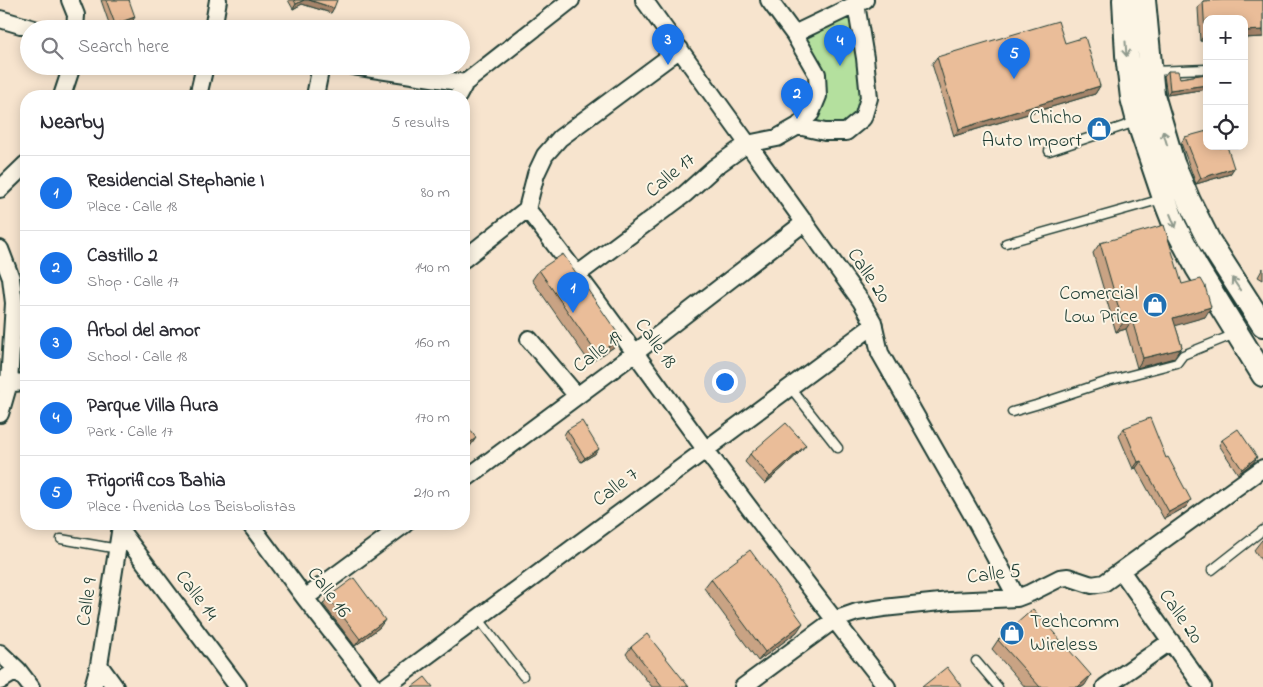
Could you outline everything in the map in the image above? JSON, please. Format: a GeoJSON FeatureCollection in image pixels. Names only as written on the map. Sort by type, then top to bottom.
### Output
{"type":"FeatureCollection","features":[{"type":"Feature","properties":{"kind":"main road"},"geometry":{"type":"LineString","coordinates":[[1124,0],[1132,98],[1164,198],[1175,226],[1197,268],[1263,375]]}},
{"type":"Feature","properties":{"kind":"main road"},"geometry":{"type":"LineString","coordinates":[[1144,0],[1153,95],[1173,163],[1209,241],[1263,325]]}},
{"type":"Feature","properties":{"kind":"street"},"geometry":{"type":"LineString","coordinates":[[70,0],[76,15],[76,20]]}},
{"type":"Feature","properties":{"kind":"street"},"geometry":{"type":"LineString","coordinates":[[214,20],[218,0]]}},
{"type":"Feature","properties":{"kind":"street"},"geometry":{"type":"LineString","coordinates":[[395,75],[461,89],[572,0]]}},
{"type":"Feature","properties":{"kind":"street","name":"Calle 20"},"geometry":{"type":"LineString","coordinates":[[644,0],[862,301],[874,325],[880,353],[974,518],[1017,598]]}},
{"type":"Feature","properties":{"kind":"street","name":"Calle 17"},"geometry":{"type":"LineString","coordinates":[[578,274],[684,194],[714,167],[747,144],[777,138],[798,126],[812,113],[818,96],[817,74],[794,34],[769,0]]}},
{"type":"Feature","properties":{"kind":"street"},"geometry":{"type":"LineString","coordinates":[[794,34],[861,2],[870,98],[862,118],[846,132],[825,132],[798,126]]}},
{"type":"Feature","properties":{"kind":"street"},"geometry":{"type":"LineString","coordinates":[[0,18],[20,24]]}},
{"type":"Feature","properties":{"kind":"street"},"geometry":{"type":"LineString","coordinates":[[470,254],[527,209],[536,174],[545,155],[560,138],[680,49]]}},
{"type":"Feature","properties":{"kind":"street"},"geometry":{"type":"LineString","coordinates":[[64,90],[69,75]]}},
{"type":"Feature","properties":{"kind":"street"},"geometry":{"type":"LineString","coordinates":[[199,90],[203,75]]}},
{"type":"Feature","properties":{"kind":"street"},"geometry":{"type":"LineString","coordinates":[[316,90],[319,75]]}},
{"type":"Feature","properties":{"kind":"street"},"geometry":{"type":"LineString","coordinates":[[0,189],[20,170]]}},
{"type":"Feature","properties":{"kind":"street","name":"Calle 18"},"geometry":{"type":"LineString","coordinates":[[527,209],[578,274],[705,449],[886,687]]}},
{"type":"Feature","properties":{"kind":"street","name":"Calle 19"},"geometry":{"type":"LineString","coordinates":[[470,476],[805,222]]}},
{"type":"Feature","properties":{"kind":"street"},"geometry":{"type":"LineString","coordinates":[[0,249],[11,278],[14,303],[0,414]]}},
{"type":"Feature","properties":{"kind":"street","name":"Calle 7"},"geometry":{"type":"LineString","coordinates":[[385,687],[874,325]]}},
{"type":"Feature","properties":{"kind":"street"},"geometry":{"type":"LineString","coordinates":[[529,339],[577,396]]}},
{"type":"Feature","properties":{"kind":"street"},"geometry":{"type":"LineString","coordinates":[[4,384],[20,383]]}},
{"type":"Feature","properties":{"kind":"street","name":"Calle 5"},"geometry":{"type":"LineString","coordinates":[[744,687],[834,620],[857,612],[950,601],[1017,598],[1060,578],[1068,577],[1092,585],[1104,583],[1122,572],[1263,468]]}},
{"type":"Feature","properties":{"kind":"street","name":"Calle 9"},"geometry":{"type":"LineString","coordinates":[[93,687],[99,665],[121,530]]}},
{"type":"Feature","properties":{"kind":"street","name":"Calle 14"},"geometry":{"type":"LineString","coordinates":[[123,530],[238,687]]}},
{"type":"Feature","properties":{"kind":"street","name":"Calle 16"},"geometry":{"type":"LineString","coordinates":[[254,530],[374,687]]}},
{"type":"Feature","properties":{"kind":"street"},"geometry":{"type":"LineString","coordinates":[[305,598],[397,530]]}},
{"type":"Feature","properties":{"kind":"street","name":"Calle 20"},"geometry":{"type":"LineString","coordinates":[[1122,572],[1203,687]]}},
{"type":"Feature","properties":{"kind":"street"},"geometry":{"type":"LineString","coordinates":[[1105,687],[1170,641]]}},
{"type":"Feature","properties":{"kind":"street"},"geometry":{"type":"LineString","coordinates":[[0,653],[18,670],[31,687]]}},
{"type":"Feature","properties":{"kind":"street"},"geometry":{"type":"LineString","coordinates":[[99,665],[115,687]]}},
{"type":"Feature","properties":{"kind":"street"},"geometry":{"type":"LineString","coordinates":[[0,681],[18,670]]}},
{"type":"Feature","properties":{"kind":"lane"},"geometry":{"type":"LineString","coordinates":[[1150,72],[1203,69]]}},
{"type":"Feature","properties":{"kind":"lane"},"geometry":{"type":"LineString","coordinates":[[1049,151],[1138,121]]}},
{"type":"Feature","properties":{"kind":"lane"},"geometry":{"type":"LineString","coordinates":[[1006,243],[1164,198]]}},
{"type":"Feature","properties":{"kind":"lane"},"geometry":{"type":"LineString","coordinates":[[1012,412],[1108,381],[1177,363],[1183,355],[1237,333]]}},
{"type":"Feature","properties":{"kind":"lane"},"geometry":{"type":"LineString","coordinates":[[790,387],[838,448]]}},
{"type":"Feature","properties":{"kind":"lane"},"geometry":{"type":"LineString","coordinates":[[1212,570],[1263,530]]}},
{"type":"Feature","properties":{"kind":"lane"},"geometry":{"type":"LineString","coordinates":[[61,539],[118,549]]}},
{"type":"Feature","properties":{"kind":"lane"},"geometry":{"type":"LineString","coordinates":[[478,618],[523,676]]}},
{"type":"Feature","properties":{"kind":"lane"},"geometry":{"type":"LineString","coordinates":[[976,661],[998,687]]}},
{"type":"Feature","properties":{"kind":"green space"},"geometry":{"type":"Polygon","coordinates":[[[847,11],[861,62],[864,90],[863,102],[858,115],[845,126],[810,124],[823,99],[798,39],[847,11]]]}},
{"type":"Feature","properties":{"kind":"building"},"geometry":{"type":"Polygon","coordinates":[[[106,0],[129,0],[135,17],[126,20],[114,20],[106,0]]]}},
{"type":"Feature","properties":{"kind":"building"},"geometry":{"type":"Polygon","coordinates":[[[294,0],[304,0],[296,4],[294,0]]]}},
{"type":"Feature","properties":{"kind":"building"},"geometry":{"type":"Polygon","coordinates":[[[309,0],[337,0],[334,8],[309,0]]]}},
{"type":"Feature","properties":{"kind":"building"},"geometry":{"type":"Polygon","coordinates":[[[1263,0],[1263,30],[1248,31],[1248,15],[1204,15],[1203,1],[1263,0]]]}},
{"type":"Feature","properties":{"kind":"building"},"geometry":{"type":"Polygon","coordinates":[[[1058,21],[1065,43],[1085,37],[1100,86],[959,129],[937,57],[1058,21]]]}},
{"type":"Feature","properties":{"kind":"building"},"geometry":{"type":"Polygon","coordinates":[[[1168,71],[1178,71],[1180,78],[1203,75],[1203,86],[1170,90],[1168,71]]]}},
{"type":"Feature","properties":{"kind":"building"},"geometry":{"type":"Polygon","coordinates":[[[1203,132],[1203,150],[1228,150],[1234,168],[1201,178],[1185,137],[1203,132]]]}},
{"type":"Feature","properties":{"kind":"building","name":"Comercial Low Price"},"geometry":{"type":"Polygon","coordinates":[[[1164,225],[1182,284],[1201,279],[1211,307],[1173,318],[1182,347],[1180,349],[1143,358],[1132,320],[1123,323],[1100,243],[1164,225]]]}},
{"type":"Feature","properties":{"kind":"building"},"geometry":{"type":"Polygon","coordinates":[[[563,254],[621,338],[597,354],[539,270],[563,254]]]}},
{"type":"Feature","properties":{"kind":"building"},"geometry":{"type":"Polygon","coordinates":[[[1150,418],[1166,458],[1168,457],[1191,500],[1169,512],[1141,461],[1138,462],[1124,428],[1150,418]]]}},
{"type":"Feature","properties":{"kind":"building"},"geometry":{"type":"Polygon","coordinates":[[[582,421],[599,449],[585,458],[567,430],[582,421]]]}},
{"type":"Feature","properties":{"kind":"building"},"geometry":{"type":"Polygon","coordinates":[[[786,423],[806,445],[770,477],[750,454],[786,423]]]}},
{"type":"Feature","properties":{"kind":"building"},"geometry":{"type":"Polygon","coordinates":[[[1238,429],[1257,457],[1242,469],[1222,440],[1238,429]]]}},
{"type":"Feature","properties":{"kind":"building"},"geometry":{"type":"Polygon","coordinates":[[[470,430],[476,438],[470,442],[470,430]]]}},
{"type":"Feature","properties":{"kind":"building"},"geometry":{"type":"Polygon","coordinates":[[[750,550],[803,623],[765,652],[711,579],[750,550]]]}},
{"type":"Feature","properties":{"kind":"building"},"geometry":{"type":"Polygon","coordinates":[[[354,578],[385,620],[360,639],[328,597],[354,578]]]}},
{"type":"Feature","properties":{"kind":"building"},"geometry":{"type":"Polygon","coordinates":[[[1033,609],[1091,675],[1078,687],[1040,687],[998,640],[1033,609]]]}},
{"type":"Feature","properties":{"kind":"building"},"geometry":{"type":"Polygon","coordinates":[[[647,634],[689,687],[663,687],[631,647],[647,634]]]}},
{"type":"Feature","properties":{"kind":"building"},"geometry":{"type":"Polygon","coordinates":[[[947,667],[962,687],[922,687],[947,667]]]}},
{"type":"Feature","properties":{"kind":"building"},"geometry":{"type":"Polygon","coordinates":[[[425,677],[433,687],[412,687],[425,677]]]}},
{"type":"Feature","properties":{"kind":"place","name":"Arbol del amor"},"geometry":{"type":"Point","coordinates":[668,65]}},
{"type":"Feature","properties":{"kind":"place","name":"Parque Villa Aura"},"geometry":{"type":"Point","coordinates":[840,66]}},
{"type":"Feature","properties":{"kind":"place","name":"Frigorificos Bahia"},"geometry":{"type":"Point","coordinates":[1014,79]}},
{"type":"Feature","properties":{"kind":"place","name":"Castillo 2"},"geometry":{"type":"Point","coordinates":[797,119]}},
{"type":"Feature","properties":{"kind":"place","name":"Chicho Auto Import"},"geometry":{"type":"Point","coordinates":[1099,129]}},
{"type":"Feature","properties":{"kind":"place","name":"Comercial Low Price"},"geometry":{"type":"Point","coordinates":[1155,305]}},
{"type":"Feature","properties":{"kind":"place","name":"Residencial Stephanie I"},"geometry":{"type":"Point","coordinates":[573,313]}},
{"type":"Feature","properties":{"kind":"place","name":"Techcomm Wireless"},"geometry":{"type":"Point","coordinates":[1012,633]}}]}
